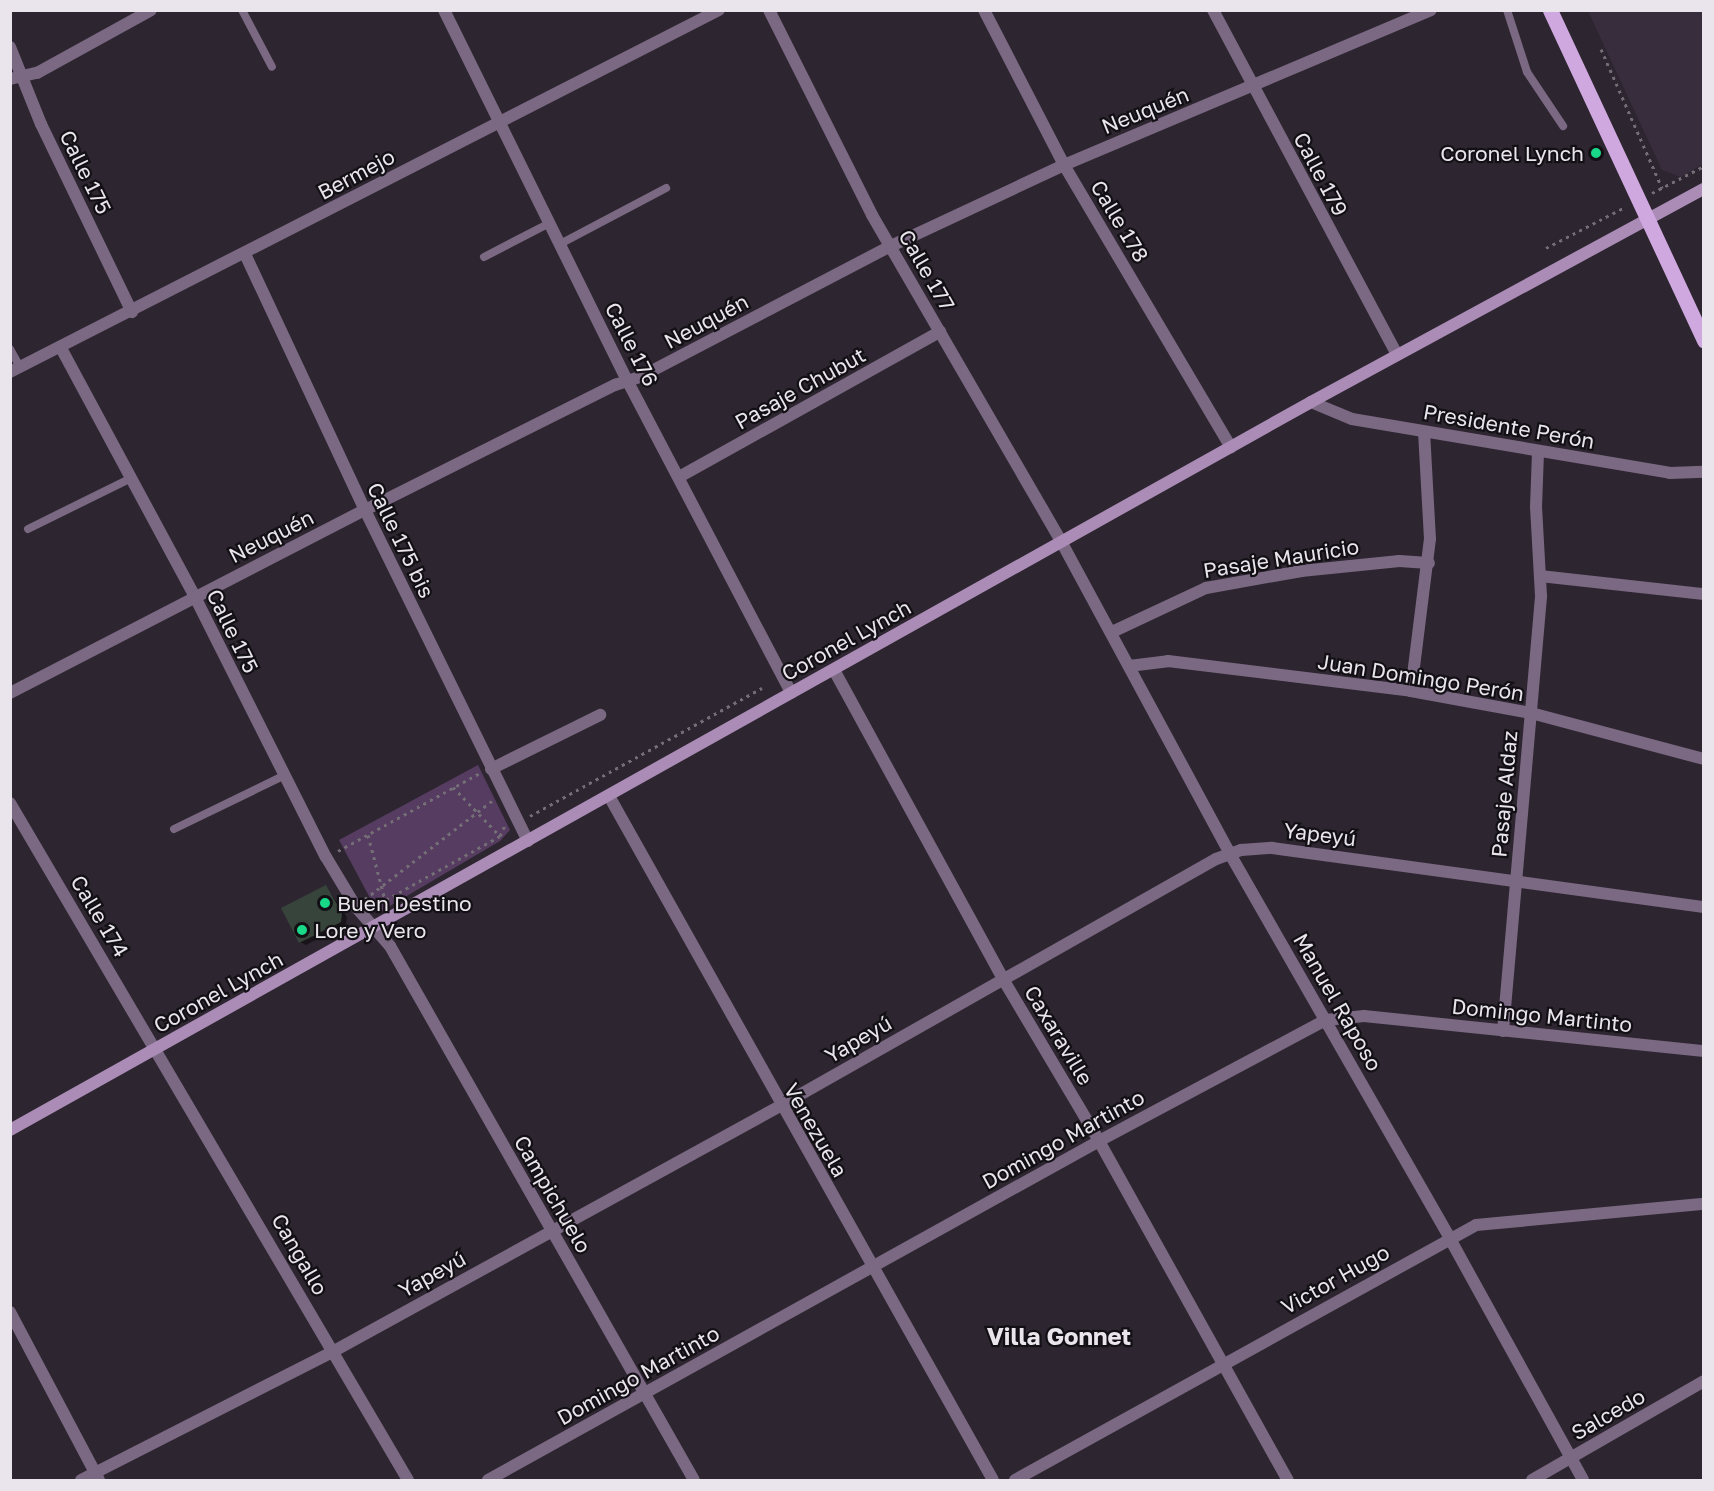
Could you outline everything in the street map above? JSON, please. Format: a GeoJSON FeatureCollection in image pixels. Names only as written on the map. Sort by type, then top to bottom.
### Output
{"type":"FeatureCollection","features":[{"type":"Feature","properties":{"kind":"main road"},"geometry":{"type":"LineString","coordinates":[[1550,10],[1704,341]]}},
{"type":"Feature","properties":{"kind":"main road","name":"Coronel Lynch"},"geometry":{"type":"LineString","coordinates":[[10,1130],[375,928],[1311,402],[1704,189]]}},
{"type":"Feature","properties":{"kind":"street"},"geometry":{"type":"LineString","coordinates":[[10,79],[24,78],[151,10]]}},
{"type":"Feature","properties":{"kind":"street","name":"Calle 176"},"geometry":{"type":"LineString","coordinates":[[444,10],[628,382],[791,693]]}},
{"type":"Feature","properties":{"kind":"street","name":"Bermejo"},"geometry":{"type":"LineString","coordinates":[[15,370],[719,10]]}},
{"type":"Feature","properties":{"kind":"street","name":"Calle 177"},"geometry":{"type":"LineString","coordinates":[[769,10],[891,246],[1062,543]]}},
{"type":"Feature","properties":{"kind":"street","name":"Calle 178"},"geometry":{"type":"LineString","coordinates":[[984,10],[1064,165],[1231,447]]}},
{"type":"Feature","properties":{"kind":"street","name":"Calle 179"},"geometry":{"type":"LineString","coordinates":[[1213,10],[1397,356]]}},
{"type":"Feature","properties":{"kind":"street","name":"Neuquén"},"geometry":{"type":"LineString","coordinates":[[10,693],[365,510],[628,382],[891,246],[1064,165],[1431,10]]}},
{"type":"Feature","properties":{"kind":"street","name":"Calle 175"},"geometry":{"type":"LineString","coordinates":[[10,47],[41,124],[132,312]]}},
{"type":"Feature","properties":{"kind":"street","name":"Calle 175 bis"},"geometry":{"type":"LineString","coordinates":[[245,254],[365,510],[491,769],[511,822],[528,841]]}},
{"type":"Feature","properties":{"kind":"street","name":"Pasaje Chubut"},"geometry":{"type":"LineString","coordinates":[[679,477],[940,332]]}},
{"type":"Feature","properties":{"kind":"street","name":"Calle 175"},"geometry":{"type":"LineString","coordinates":[[61,348],[195,597],[326,857],[359,911],[375,928]]}},
{"type":"Feature","properties":{"kind":"street","name":"Presidente Perón"},"geometry":{"type":"LineString","coordinates":[[1311,402],[1353,419],[1424,432],[1670,473],[1704,472]]}},
{"type":"Feature","properties":{"kind":"street"},"geometry":{"type":"LineString","coordinates":[[1411,691],[1429,563],[1424,432]]}},
{"type":"Feature","properties":{"kind":"street","name":"Pasaje Aldaz"},"geometry":{"type":"LineString","coordinates":[[1503,1031],[1531,713],[1540,576],[1538,452]]}},
{"type":"Feature","properties":{"kind":"street","name":"Manuel Raposo"},"geometry":{"type":"LineString","coordinates":[[1062,543],[1230,854],[1449,1237],[1583,1480]]}},
{"type":"Feature","properties":{"kind":"street","name":"Pasaje Mauricio"},"geometry":{"type":"LineString","coordinates":[[1112,632],[1206,588],[1301,571],[1399,561],[1429,563]]}},
{"type":"Feature","properties":{"kind":"street"},"geometry":{"type":"LineString","coordinates":[[1540,576],[1704,594]]}},
{"type":"Feature","properties":{"kind":"street","name":"Juan Domingo Perón"},"geometry":{"type":"LineString","coordinates":[[1129,666],[1168,661],[1411,691],[1531,713],[1704,759]]}},
{"type":"Feature","properties":{"kind":"street","name":"Caxaraville"},"geometry":{"type":"LineString","coordinates":[[834,669],[1003,979],[1098,1141],[1288,1480]]}},
{"type":"Feature","properties":{"kind":"street"},"geometry":{"type":"LineString","coordinates":[[491,769],[600,715]]}},
{"type":"Feature","properties":{"kind":"street","name":"Venezuela"},"geometry":{"type":"LineString","coordinates":[[609,796],[780,1106],[993,1480]]}},
{"type":"Feature","properties":{"kind":"street","name":"Calle 174"},"geometry":{"type":"LineString","coordinates":[[10,803],[156,1048]]}},
{"type":"Feature","properties":{"kind":"street","name":"Yapeyú"},"geometry":{"type":"LineString","coordinates":[[81,1480],[97,1477],[334,1351],[550,1229],[780,1106],[1003,979],[1230,854],[1272,848],[1704,907]]}},
{"type":"Feature","properties":{"kind":"street","name":"Campichuelo"},"geometry":{"type":"LineString","coordinates":[[375,928],[390,946],[694,1480]]}},
{"type":"Feature","properties":{"kind":"street","name":"Domingo Martinto"},"geometry":{"type":"LineString","coordinates":[[488,1480],[1098,1141],[1326,1020],[1364,1016],[1704,1051]]}},
{"type":"Feature","properties":{"kind":"street","name":"Cangallo"},"geometry":{"type":"LineString","coordinates":[[156,1048],[408,1480]]}},
{"type":"Feature","properties":{"kind":"street","name":"Victor Hugo"},"geometry":{"type":"LineString","coordinates":[[1015,1480],[1449,1237],[1476,1226],[1704,1204]]}},
{"type":"Feature","properties":{"kind":"street"},"geometry":{"type":"LineString","coordinates":[[10,1311],[97,1477]]}},
{"type":"Feature","properties":{"kind":"street","name":"Salcedo"},"geometry":{"type":"LineString","coordinates":[[1532,1480],[1704,1381]]}},
{"type":"Feature","properties":{"kind":"lane"},"geometry":{"type":"LineString","coordinates":[[242,10],[272,67]]}},
{"type":"Feature","properties":{"kind":"lane"},"geometry":{"type":"LineString","coordinates":[[1507,10],[1527,72],[1563,126]]}},
{"type":"Feature","properties":{"kind":"lane"},"geometry":{"type":"LineString","coordinates":[[560,243],[666,188]]}},
{"type":"Feature","properties":{"kind":"lane"},"geometry":{"type":"LineString","coordinates":[[484,257],[550,223]]}},
{"type":"Feature","properties":{"kind":"lane"},"geometry":{"type":"LineString","coordinates":[[10,349],[15,370]]}},
{"type":"Feature","properties":{"kind":"lane"},"geometry":{"type":"LineString","coordinates":[[28,530],[131,478]]}},
{"type":"Feature","properties":{"kind":"lane"},"geometry":{"type":"LineString","coordinates":[[174,829],[284,776]]}},
{"type":"Feature","properties":{"kind":"path"},"geometry":{"type":"LineString","coordinates":[[1601,49],[1662,188]]}},
{"type":"Feature","properties":{"kind":"path"},"geometry":{"type":"LineString","coordinates":[[359,911],[500,836],[511,822],[762,688]]}},
{"type":"Feature","properties":{"kind":"path"},"geometry":{"type":"LineString","coordinates":[[326,857],[481,772],[486,781]]}},
{"type":"Feature","properties":{"kind":"path"},"geometry":{"type":"LineString","coordinates":[[453,788],[500,836],[509,851]]}},
{"type":"Feature","properties":{"kind":"path"},"geometry":{"type":"LineString","coordinates":[[490,790],[498,807]]}},
{"type":"Feature","properties":{"kind":"path"},"geometry":{"type":"LineString","coordinates":[[359,911],[382,884],[494,799]]}},
{"type":"Feature","properties":{"kind":"path"},"geometry":{"type":"LineString","coordinates":[[504,828],[511,822]]}},
{"type":"Feature","properties":{"kind":"path"},"geometry":{"type":"LineString","coordinates":[[368,835],[384,899],[396,916]]}},
{"type":"Feature","properties":{"kind":"shaded area"},"geometry":{"type":"Polygon","coordinates":[[[1588,11],[1703,11],[1703,164],[1681,177],[1662,170],[1588,11]]]}},
{"type":"Feature","properties":{"kind":"shaded area"},"geometry":{"type":"Polygon","coordinates":[[[478,765],[510,830],[500,841],[378,913],[339,840],[478,765]]]}},
{"type":"Feature","properties":{"kind":"building"},"geometry":{"type":"Polygon","coordinates":[[[326,885],[342,913],[341,922],[299,943],[281,908],[326,885]]]}},
{"type":"Feature","properties":{"kind":"place","name":"Coronel Lynch"},"geometry":{"type":"Point","coordinates":[1596,153]}},
{"type":"Feature","properties":{"kind":"place","name":"Buen Destino"},"geometry":{"type":"Point","coordinates":[325,903]}},
{"type":"Feature","properties":{"kind":"place","name":"Lore y Vero"},"geometry":{"type":"Point","coordinates":[302,930]}},
{"type":"Feature","properties":{"kind":"district","name":"Villa Gonnet"},"geometry":{"type":"Point","coordinates":[1059,1336]}}]}
